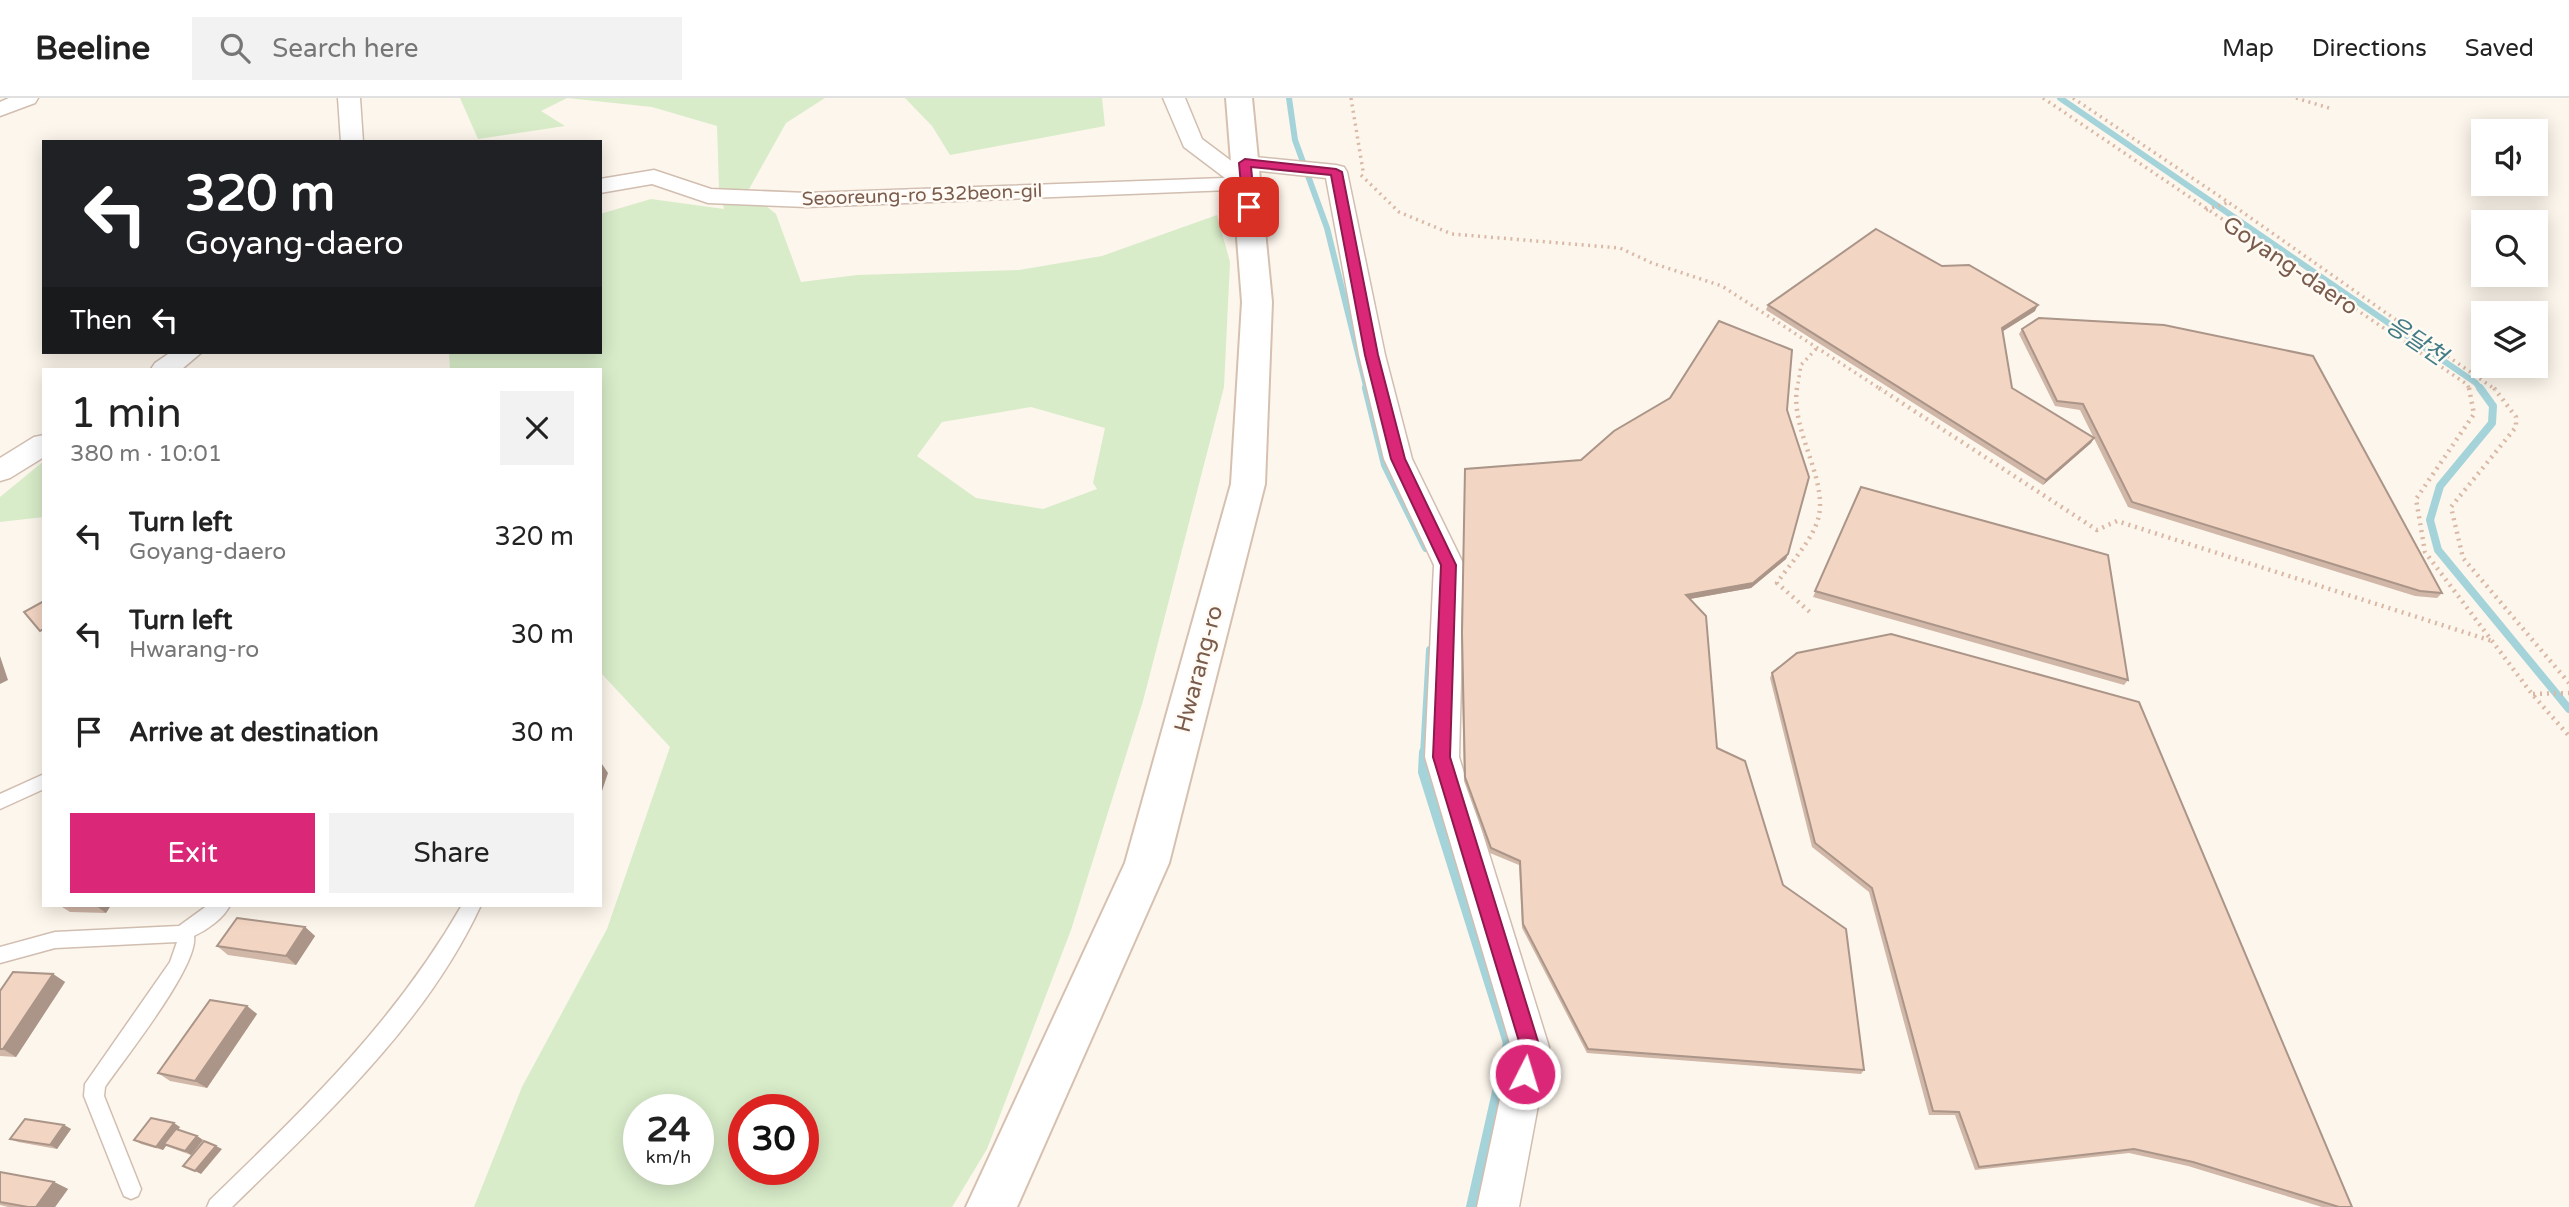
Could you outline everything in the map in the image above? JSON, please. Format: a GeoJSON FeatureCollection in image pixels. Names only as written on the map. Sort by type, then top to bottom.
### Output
{"type":"FeatureCollection","features":[{"type":"Feature","properties":{"kind":"main road","name":"Hwarang-ro"},"geometry":{"type":"LineString","coordinates":[[991,1207],[1147,863],[1248,484],[1257,302],[1239,98]]}},
{"type":"Feature","properties":{"kind":"street"},"geometry":{"type":"LineString","coordinates":[[0,110],[27,98]]}},
{"type":"Feature","properties":{"kind":"street"},"geometry":{"type":"LineString","coordinates":[[349,98],[352,140]]}},
{"type":"Feature","properties":{"kind":"street"},"geometry":{"type":"LineString","coordinates":[[1174,98],[1192,142],[1246,173],[1350,174],[1372,355],[1398,459],[1449,565],[1441,757],[1530,1048],[1499,1207]]}},
{"type":"Feature","properties":{"kind":"street","name":"Seooreung-ro 532beon-gil"},"geometry":{"type":"LineString","coordinates":[[602,186],[654,177],[708,196],[807,201],[1246,173]]}},
{"type":"Feature","properties":{"kind":"street"},"geometry":{"type":"LineString","coordinates":[[165,368],[186,354]]}},
{"type":"Feature","properties":{"kind":"street"},"geometry":{"type":"LineString","coordinates":[[0,471],[42,445]]}},
{"type":"Feature","properties":{"kind":"lane"},"geometry":{"type":"LineString","coordinates":[[0,803],[42,783]]}},
{"type":"Feature","properties":{"kind":"lane"},"geometry":{"type":"LineString","coordinates":[[0,955],[55,940],[181,934],[198,925],[219,907]]}},
{"type":"Feature","properties":{"kind":"lane"},"geometry":{"type":"LineString","coordinates":[[218,1207],[337,1090],[372,1049],[460,927],[471,907]]}},
{"type":"Feature","properties":{"kind":"lane"},"geometry":{"type":"LineString","coordinates":[[131,1189],[94,1096],[95,1084],[177,968],[185,951],[186,939],[181,934]]}},
{"type":"Feature","properties":{"kind":"path"},"geometry":{"type":"LineString","coordinates":[[1351,98],[1350,174],[1399,212],[1452,234],[1620,248],[1652,263],[1722,286],[2097,530],[2118,522],[2492,641]]}},
{"type":"Feature","properties":{"kind":"path","name":"Goyang-daero"},"geometry":{"type":"LineString","coordinates":[[2043,98],[2468,385],[2474,414],[2416,499],[2425,552],[2532,694],[2569,736]]}},
{"type":"Feature","properties":{"kind":"path","name":"Goyang-daero"},"geometry":{"type":"LineString","coordinates":[[2073,98],[2494,388],[2516,417],[2516,427],[2451,507],[2463,558],[2569,683]]}},
{"type":"Feature","properties":{"kind":"path"},"geometry":{"type":"LineString","coordinates":[[2296,98],[2329,108]]}},
{"type":"Feature","properties":{"kind":"path"},"geometry":{"type":"LineString","coordinates":[[2206,210],[2226,203]]}},
{"type":"Feature","properties":{"kind":"path"},"geometry":{"type":"LineString","coordinates":[[1811,613],[1777,583],[1817,524],[1820,493],[1794,407],[1801,365],[1817,348]]}},
{"type":"Feature","properties":{"kind":"path"},"geometry":{"type":"LineString","coordinates":[[2532,694],[2568,693]]}},
{"type":"Feature","properties":{"kind":"green space"},"geometry":{"type":"Polygon","coordinates":[[[460,98],[567,98],[541,111],[565,126],[478,139],[460,98]]]}},
{"type":"Feature","properties":{"kind":"green space"},"geometry":{"type":"Polygon","coordinates":[[[567,98],[825,98],[786,123],[748,191],[776,214],[801,282],[857,275],[1019,270],[1102,256],[1217,215],[1230,262],[1224,387],[1143,701],[1071,930],[987,1149],[952,1207],[474,1207],[522,1087],[607,929],[670,747],[602,674],[602,368],[450,368],[449,354],[602,354],[602,213],[651,199],[724,209],[719,188],[717,126],[652,107],[567,98]],[[1031,407],[942,422],[917,456],[976,498],[1043,509],[1097,489],[1093,483],[1105,428],[1031,407]]]}},
{"type":"Feature","properties":{"kind":"green space"},"geometry":{"type":"Polygon","coordinates":[[[905,98],[1102,98],[1105,126],[950,155],[932,126],[905,98]]]}},
{"type":"Feature","properties":{"kind":"green space"},"geometry":{"type":"Polygon","coordinates":[[[42,463],[42,517],[0,522],[0,497],[42,463]]]}},
{"type":"Feature","properties":{"kind":"building"},"geometry":{"type":"Polygon","coordinates":[[[1876,229],[1942,266],[1969,265],[2038,305],[2002,328],[2012,388],[2094,438],[2046,480],[1768,305],[1876,229]]]}},
{"type":"Feature","properties":{"kind":"building"},"geometry":{"type":"Polygon","coordinates":[[[2039,318],[2164,325],[2313,356],[2442,593],[2420,591],[2132,502],[2083,404],[2057,401],[2022,329],[2039,318]]]}},
{"type":"Feature","properties":{"kind":"building"},"geometry":{"type":"Polygon","coordinates":[[[1719,321],[1792,350],[1787,410],[1809,477],[1788,554],[1753,583],[1686,595],[1706,616],[1717,748],[1745,761],[1783,885],[1846,929],[1864,1070],[1588,1049],[1523,924],[1520,861],[1491,848],[1465,777],[1462,633],[1465,469],[1581,460],[1614,431],[1670,398],[1719,321]]]}},
{"type":"Feature","properties":{"kind":"building"},"geometry":{"type":"Polygon","coordinates":[[[1861,487],[2108,555],[2128,680],[1815,591],[1861,487]]]}},
{"type":"Feature","properties":{"kind":"building"},"geometry":{"type":"Polygon","coordinates":[[[42,602],[42,630],[40,631],[24,612],[42,602]]]}},
{"type":"Feature","properties":{"kind":"building"},"geometry":{"type":"Polygon","coordinates":[[[1891,634],[2139,702],[2352,1207],[2339,1207],[2193,1162],[2134,1149],[1979,1167],[1959,1112],[1933,1111],[1872,888],[1815,843],[1772,673],[1797,653],[1891,634]]]}},
{"type":"Feature","properties":{"kind":"building"},"geometry":{"type":"Polygon","coordinates":[[[237,918],[305,927],[286,956],[217,946],[237,918]]]}},
{"type":"Feature","properties":{"kind":"building"},"geometry":{"type":"Polygon","coordinates":[[[13,972],[53,974],[3,1049],[0,1049],[0,991],[13,972]]]}},
{"type":"Feature","properties":{"kind":"building"},"geometry":{"type":"Polygon","coordinates":[[[210,1000],[247,1006],[195,1081],[158,1073],[210,1000]]]}},
{"type":"Feature","properties":{"kind":"building"},"geometry":{"type":"Polygon","coordinates":[[[151,1118],[174,1123],[156,1147],[134,1140],[151,1118]]]}},
{"type":"Feature","properties":{"kind":"building"},"geometry":{"type":"Polygon","coordinates":[[[25,1119],[64,1125],[50,1145],[10,1139],[25,1119]]]}},
{"type":"Feature","properties":{"kind":"building"},"geometry":{"type":"Polygon","coordinates":[[[176,1129],[197,1136],[185,1151],[164,1144],[176,1129]]]}},
{"type":"Feature","properties":{"kind":"building"},"geometry":{"type":"Polygon","coordinates":[[[204,1141],[216,1146],[195,1171],[183,1166],[204,1141]]]}},
{"type":"Feature","properties":{"kind":"building"},"geometry":{"type":"Polygon","coordinates":[[[0,1172],[54,1182],[36,1207],[0,1202],[0,1172]]]}},
{"type":"Feature","properties":{"kind":"waterway"},"geometry":{"type":"LineString","coordinates":[[1289,98],[1295,140],[1327,228],[1367,390]]}},
{"type":"Feature","properties":{"kind":"waterway","name":"응달천"},"geometry":{"type":"LineString","coordinates":[[2060,98],[2476,383],[2481,390]]}},
{"type":"Feature","properties":{"kind":"waterway"},"geometry":{"type":"LineString","coordinates":[[1366,388],[1385,465],[1426,548]]}},
{"type":"Feature","properties":{"kind":"waterway","name":"응달천"},"geometry":{"type":"LineString","coordinates":[[2480,388],[2493,406],[2492,423],[2440,486],[2430,520],[2438,550],[2569,709]]}},
{"type":"Feature","properties":{"kind":"waterway"},"geometry":{"type":"LineString","coordinates":[[1424,754],[1430,650]]}},
{"type":"Feature","properties":{"kind":"waterway"},"geometry":{"type":"LineString","coordinates":[[1424,752],[1423,772],[1508,1043],[1471,1207]]}},
{"type":"Feature","properties":{"kind":"route"},"geometry":{"type":"LineString","coordinates":[[1249,207],[1245,163],[1336,172],[1372,355],[1398,459],[1449,565],[1441,757],[1530,1048],[1525,1074]]}}]}
